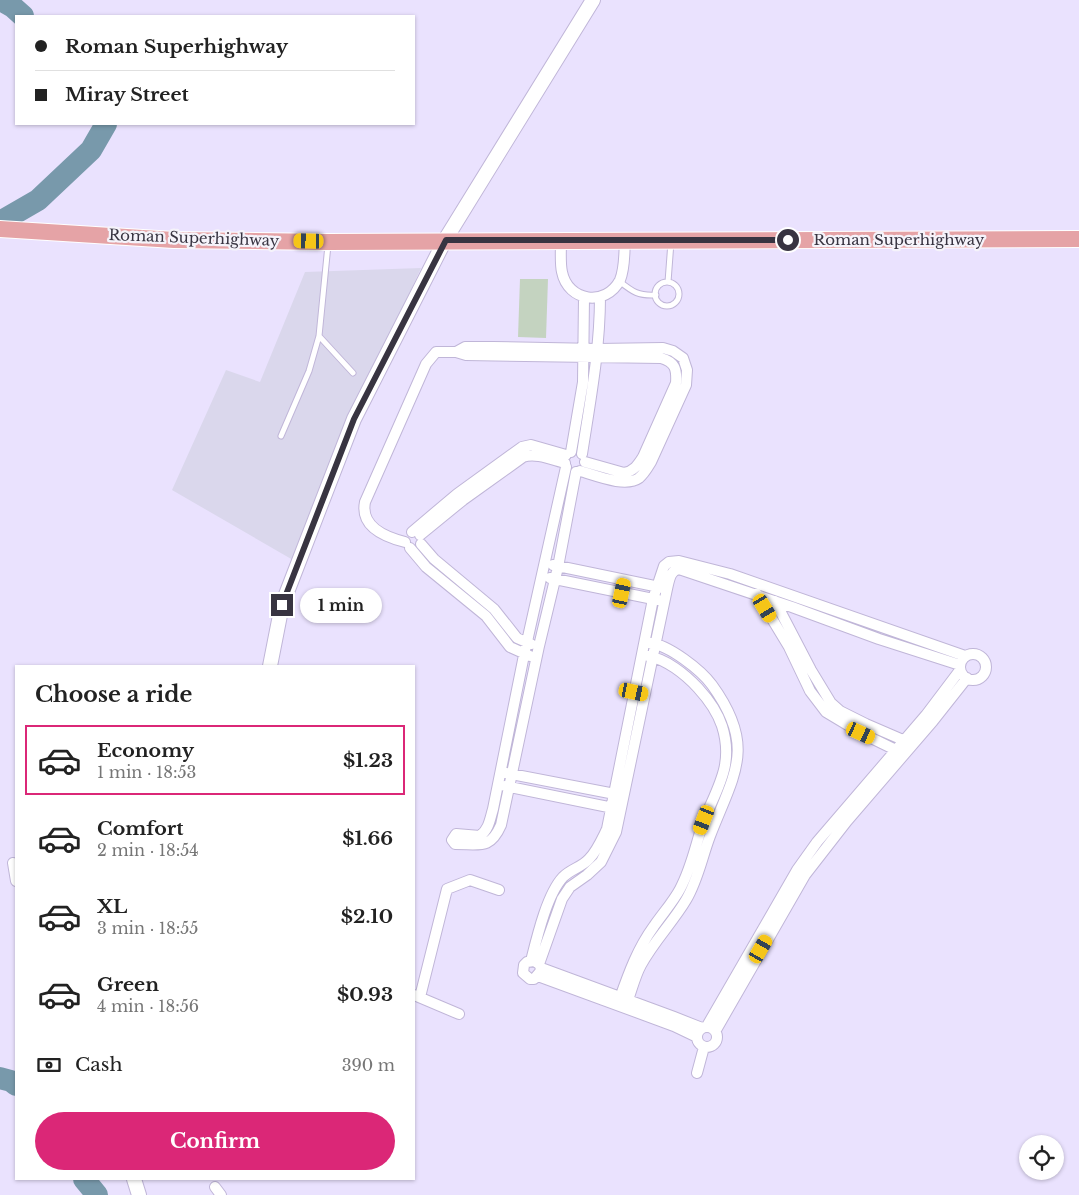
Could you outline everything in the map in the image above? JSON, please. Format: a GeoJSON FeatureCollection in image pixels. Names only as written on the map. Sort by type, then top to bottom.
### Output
{"type":"FeatureCollection","features":[{"type":"Feature","properties":{"kind":"main road","name":"Roman Superhighway"},"geometry":{"type":"LineString","coordinates":[[0,229],[174,240],[328,242],[446,240],[625,242],[1079,239]]}},
{"type":"Feature","properties":{"kind":"street"},"geometry":{"type":"LineString","coordinates":[[270,665],[282,605],[354,419],[446,240],[593,0]]}},
{"type":"Feature","properties":{"kind":"street"},"geometry":{"type":"LineString","coordinates":[[561,241],[562,273],[571,291],[584,297],[600,297],[612,290],[619,281],[624,269],[625,242]]}},
{"type":"Feature","properties":{"kind":"street"},"geometry":{"type":"LineString","coordinates":[[584,297],[581,394],[574,462],[558,567],[538,646],[530,694],[510,787],[501,825],[495,838],[489,843],[455,844],[452,840],[456,834],[480,836],[484,833],[494,809],[544,563],[574,462],[597,353],[600,297]]}},
{"type":"Feature","properties":{"kind":"street"},"geometry":{"type":"LineString","coordinates":[[583,318],[600,319]]}},
{"type":"Feature","properties":{"kind":"street"},"geometry":{"type":"LineString","coordinates":[[418,537],[460,497],[530,450],[574,462],[624,483],[633,481],[636,474],[651,462],[667,416],[686,385],[682,371],[683,358],[673,351],[662,348],[642,353],[493,351],[466,355],[456,352],[436,352],[426,364],[365,502],[364,516],[372,527],[407,545],[426,567],[475,607],[510,647],[524,655],[537,658]]}},
{"type":"Feature","properties":{"kind":"street"},"geometry":{"type":"LineString","coordinates":[[407,545],[408,534],[418,537],[434,559],[483,598],[518,638],[527,644],[538,646]]}},
{"type":"Feature","properties":{"kind":"street"},"geometry":{"type":"LineString","coordinates":[[544,563],[662,588]]}},
{"type":"Feature","properties":{"kind":"street"},"geometry":{"type":"LineString","coordinates":[[704,1047],[700,1045],[705,1031],[724,1006],[801,872],[858,800],[900,752],[962,671],[961,660],[965,656],[975,653],[984,658],[986,663],[985,673],[977,680],[962,671],[728,579],[679,565],[654,599],[634,692],[616,808],[597,848],[593,863],[570,887],[557,897],[544,933],[537,967],[674,1026],[705,1031]]}},
{"type":"Feature","properties":{"kind":"street"},"geometry":{"type":"LineString","coordinates":[[586,586],[588,573]]}},
{"type":"Feature","properties":{"kind":"street"},"geometry":{"type":"LineString","coordinates":[[542,576],[665,601]]}},
{"type":"Feature","properties":{"kind":"street"},"geometry":{"type":"LineString","coordinates":[[728,579],[757,594],[771,596],[884,627],[965,656]]}},
{"type":"Feature","properties":{"kind":"street"},"geometry":{"type":"LineString","coordinates":[[622,593],[624,581]]}},
{"type":"Feature","properties":{"kind":"street"},"geometry":{"type":"LineString","coordinates":[[618,795],[645,694],[656,644],[665,601],[662,588]]}},
{"type":"Feature","properties":{"kind":"street"},"geometry":{"type":"LineString","coordinates":[[757,594],[793,645]]}},
{"type":"Feature","properties":{"kind":"street"},"geometry":{"type":"LineString","coordinates":[[771,596],[807,672],[837,714],[900,752]]}},
{"type":"Feature","properties":{"kind":"street"},"geometry":{"type":"LineString","coordinates":[[493,626],[502,618]]}},
{"type":"Feature","properties":{"kind":"street"},"geometry":{"type":"LineString","coordinates":[[879,639],[884,627]]}},
{"type":"Feature","properties":{"kind":"street"},"geometry":{"type":"LineString","coordinates":[[644,642],[656,644],[698,669],[713,686],[723,713],[738,740],[736,772],[731,787],[702,844]]}},
{"type":"Feature","properties":{"kind":"street"},"geometry":{"type":"LineString","coordinates":[[624,999],[636,965],[674,918],[702,844],[727,755],[723,713],[679,671],[653,657],[642,655]]}},
{"type":"Feature","properties":{"kind":"street"},"geometry":{"type":"LineString","coordinates":[[517,692],[530,694]]}},
{"type":"Feature","properties":{"kind":"street"},"geometry":{"type":"LineString","coordinates":[[634,692],[645,694]]}},
{"type":"Feature","properties":{"kind":"street"},"geometry":{"type":"LineString","coordinates":[[837,714],[908,742]]}},
{"type":"Feature","properties":{"kind":"street"},"geometry":{"type":"LineString","coordinates":[[726,741],[738,740]]}},
{"type":"Feature","properties":{"kind":"street"},"geometry":{"type":"LineString","coordinates":[[501,772],[618,795]]}},
{"type":"Feature","properties":{"kind":"street"},"geometry":{"type":"LineString","coordinates":[[536,792],[539,780]]}},
{"type":"Feature","properties":{"kind":"street"},"geometry":{"type":"LineString","coordinates":[[720,783],[731,787]]}},
{"type":"Feature","properties":{"kind":"street"},"geometry":{"type":"LineString","coordinates":[[499,785],[616,808]]}},
{"type":"Feature","properties":{"kind":"street"},"geometry":{"type":"LineString","coordinates":[[580,801],[582,788]]}},
{"type":"Feature","properties":{"kind":"street"},"geometry":{"type":"LineString","coordinates":[[13,863],[15,875]]}},
{"type":"Feature","properties":{"kind":"street"},"geometry":{"type":"LineString","coordinates":[[459,1014],[417,996],[447,889],[470,880],[499,890]]}},
{"type":"Feature","properties":{"kind":"street"},"geometry":{"type":"LineString","coordinates":[[587,989],[624,999],[674,1017],[718,1039],[716,1043],[704,1047]]}},
{"type":"Feature","properties":{"kind":"street"},"geometry":{"type":"LineString","coordinates":[[697,1073],[704,1047]]}},
{"type":"Feature","properties":{"kind":"street"},"geometry":{"type":"LineString","coordinates":[[134,1180],[139,1195]]}},
{"type":"Feature","properties":{"kind":"lane"},"geometry":{"type":"LineString","coordinates":[[668,282],[672,241]]}},
{"type":"Feature","properties":{"kind":"lane"},"geometry":{"type":"LineString","coordinates":[[281,436],[310,371],[319,336],[328,242]]}},
{"type":"Feature","properties":{"kind":"lane"},"geometry":{"type":"LineString","coordinates":[[619,281],[634,293],[644,296],[656,295]]}},
{"type":"Feature","properties":{"kind":"lane"},"geometry":{"type":"LineString","coordinates":[[668,282],[678,289],[679,297],[673,304],[664,305],[657,299],[656,295],[659,286],[668,282]]}},
{"type":"Feature","properties":{"kind":"lane"},"geometry":{"type":"LineString","coordinates":[[319,336],[353,373]]}},
{"type":"Feature","properties":{"kind":"shaded area"},"geometry":{"type":"Polygon","coordinates":[[[421,268],[353,417],[293,560],[172,490],[226,370],[260,382],[305,272],[421,268]]]}},
{"type":"Feature","properties":{"kind":"green space"},"geometry":{"type":"Polygon","coordinates":[[[520,279],[548,279],[546,338],[518,337],[520,279]]]}},
{"type":"Feature","properties":{"kind":"waterway"},"geometry":{"type":"LineString","coordinates":[[1,0],[22,15]]}},
{"type":"Feature","properties":{"kind":"waterway"},"geometry":{"type":"LineString","coordinates":[[0,222],[38,200],[91,150],[105,125]]}},
{"type":"Feature","properties":{"kind":"waterway"},"geometry":{"type":"LineString","coordinates":[[0,1078],[15,1084]]}},
{"type":"Feature","properties":{"kind":"waterway"},"geometry":{"type":"LineString","coordinates":[[85,1180],[97,1195]]}},
{"type":"Feature","properties":{"kind":"route"},"geometry":{"type":"LineString","coordinates":[[282,605],[354,419],[446,240],[625,242],[788,240]]}}]}
